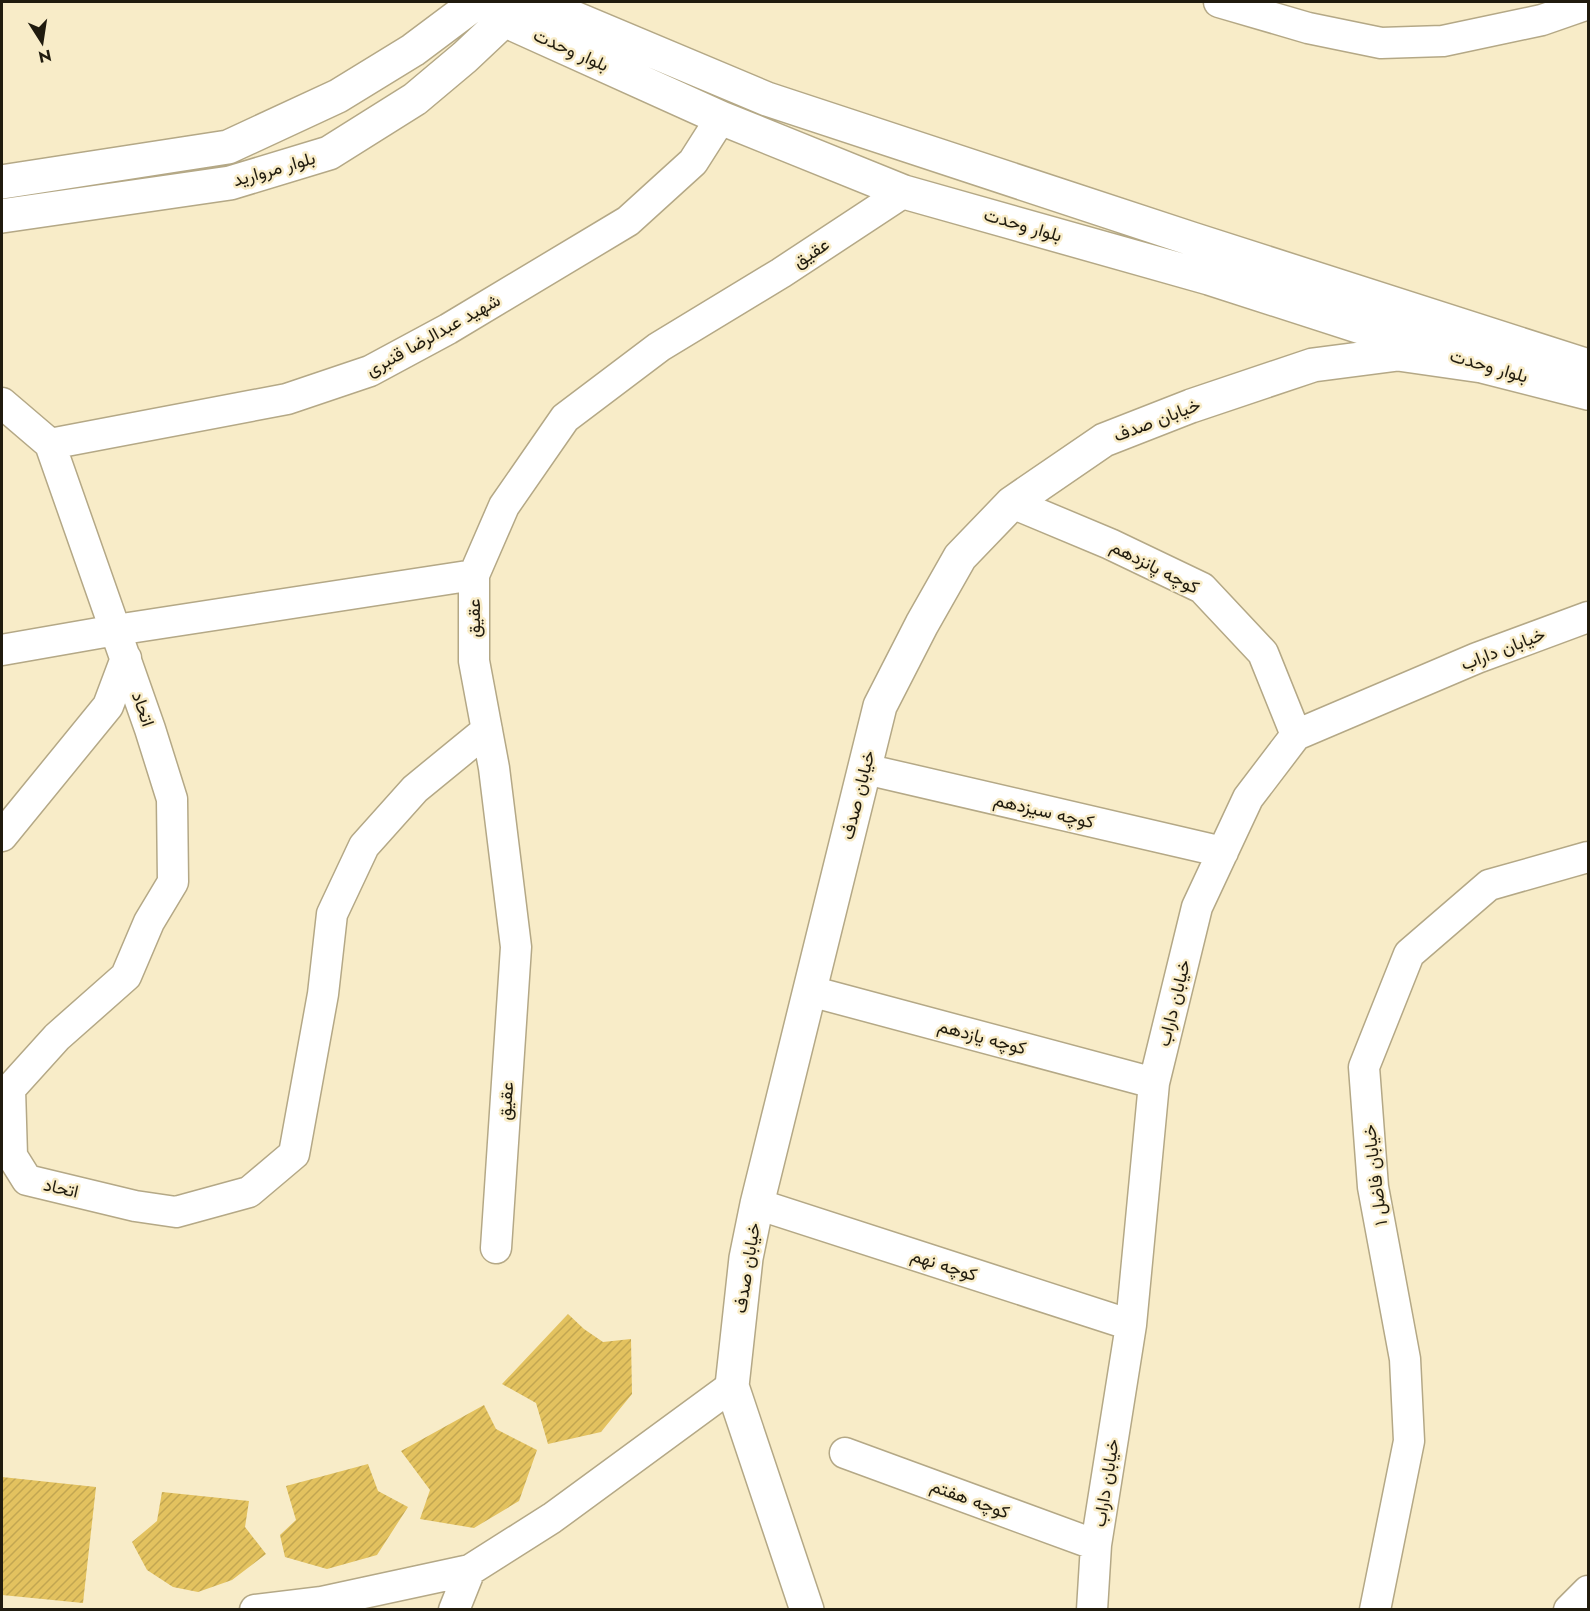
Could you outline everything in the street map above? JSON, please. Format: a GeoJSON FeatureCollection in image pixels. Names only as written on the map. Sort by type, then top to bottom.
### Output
{"type":"FeatureCollection","features":[{"type":"Feature","properties":{"kind":"street","name":"بلوار وحدت"},"geometry":{"type":"LineString","coordinates":[[536,2],[767,99],[1588,366]]}},
{"type":"Feature","properties":{"kind":"street"},"geometry":{"type":"LineString","coordinates":[[1220,2],[1308,28],[1381,43],[1443,41],[1542,20],[1588,4]]}},
{"type":"Feature","properties":{"kind":"street","name":"بلوار وحدت"},"geometry":{"type":"LineString","coordinates":[[496,6],[721,118],[904,192],[1209,278],[1482,366],[1588,393]]}},
{"type":"Feature","properties":{"kind":"street","name":"بلوار مروارید"},"geometry":{"type":"LineString","coordinates":[[2,182],[228,147],[338,96],[413,50],[496,6]]}},
{"type":"Feature","properties":{"kind":"street","name":"بلوار مروارید"},"geometry":{"type":"LineString","coordinates":[[2,216],[230,183],[329,153],[416,99],[465,57],[496,6]]}},
{"type":"Feature","properties":{"kind":"street","name":"شهید عبدالرضا قنبری"},"geometry":{"type":"LineString","coordinates":[[50,444],[287,399],[370,372],[448,329],[628,221],[693,162],[721,118]]}},
{"type":"Feature","properties":{"kind":"street","name":"عقیق"},"geometry":{"type":"LineString","coordinates":[[496,1248],[516,947],[494,768],[474,661],[474,575],[504,506],[565,418],[659,347],[781,273],[904,192]]}},
{"type":"Feature","properties":{"kind":"street","name":"خیابان صدف"},"geometry":{"type":"LineString","coordinates":[[807,1610],[732,1386],[746,1258],[880,706],[922,624],[960,557],[1012,503],[1104,440],[1191,405],[1313,365],[1398,354],[1482,366]]}},
{"type":"Feature","properties":{"kind":"street","name":"اتحاد"},"geometry":{"type":"LineString","coordinates":[[2,403],[50,444],[126,658],[172,799],[173,882],[149,922],[126,976],[57,1037],[10,1089],[12,1156],[27,1180],[135,1206],[176,1212],[249,1192],[294,1154],[323,994],[332,914],[364,846],[415,789],[487,730]]}},
{"type":"Feature","properties":{"kind":"street","name":"کوچه پانزدهم"},"geometry":{"type":"LineString","coordinates":[[1012,503],[1110,544],[1202,588],[1263,653],[1296,735]]}},
{"type":"Feature","properties":{"kind":"street"},"geometry":{"type":"LineString","coordinates":[[2,650],[116,630],[474,575]]}},
{"type":"Feature","properties":{"kind":"street","name":"خیابان داراب"},"geometry":{"type":"LineString","coordinates":[[1092,1610],[1096,1545],[1131,1325],[1154,1083],[1197,907],[1248,798],[1296,735],[1476,658],[1588,617]]}},
{"type":"Feature","properties":{"kind":"street"},"geometry":{"type":"LineString","coordinates":[[2,836],[108,706],[126,658]]}},
{"type":"Feature","properties":{"kind":"street","name":"کوچه سیزدهم"},"geometry":{"type":"LineString","coordinates":[[865,769],[1223,852]]}},
{"type":"Feature","properties":{"kind":"street","name":"خیابان فاضل ۱"},"geometry":{"type":"LineString","coordinates":[[1376,1610],[1409,1441],[1405,1359],[1373,1187],[1364,1067],[1409,954],[1489,885],[1588,857]]}},
{"type":"Feature","properties":{"kind":"street","name":"کوچه یازدهم"},"geometry":{"type":"LineString","coordinates":[[810,991],[1154,1083]]}},
{"type":"Feature","properties":{"kind":"street","name":"کوچه نهم"},"geometry":{"type":"LineString","coordinates":[[758,1204],[1131,1325]]}},
{"type":"Feature","properties":{"kind":"street"},"geometry":{"type":"LineString","coordinates":[[255,1610],[322,1602],[470,1570],[552,1518],[732,1386]]}},
{"type":"Feature","properties":{"kind":"street","name":"کوچه هفتم"},"geometry":{"type":"LineString","coordinates":[[844,1453],[1096,1545]]}},
{"type":"Feature","properties":{"kind":"street"},"geometry":{"type":"LineString","coordinates":[[454,1610],[470,1570]]}},
{"type":"Feature","properties":{"kind":"street"},"geometry":{"type":"LineString","coordinates":[[1569,1610],[1588,1591]]}},
{"type":"Feature","properties":{"kind":"building"},"geometry":{"type":"Polygon","coordinates":[[[568,1314],[603,1342],[631,1339],[632,1394],[601,1432],[548,1444],[536,1403],[502,1384],[568,1314]]]}},
{"type":"Feature","properties":{"kind":"building"},"geometry":{"type":"Polygon","coordinates":[[[484,1405],[496,1429],[537,1450],[519,1501],[474,1528],[420,1519],[430,1490],[401,1451],[484,1405]]]}},
{"type":"Feature","properties":{"kind":"building"},"geometry":{"type":"Polygon","coordinates":[[[368,1464],[378,1491],[408,1507],[377,1555],[327,1569],[285,1557],[280,1535],[296,1520],[286,1486],[368,1464]]]}},
{"type":"Feature","properties":{"kind":"building"},"geometry":{"type":"Polygon","coordinates":[[[2,1477],[96,1487],[83,1603],[2,1595],[2,1477]]]}},
{"type":"Feature","properties":{"kind":"building"},"geometry":{"type":"Polygon","coordinates":[[[162,1492],[249,1501],[245,1527],[266,1554],[232,1580],[198,1592],[173,1587],[147,1570],[132,1542],[157,1521],[162,1492]]]}}]}
